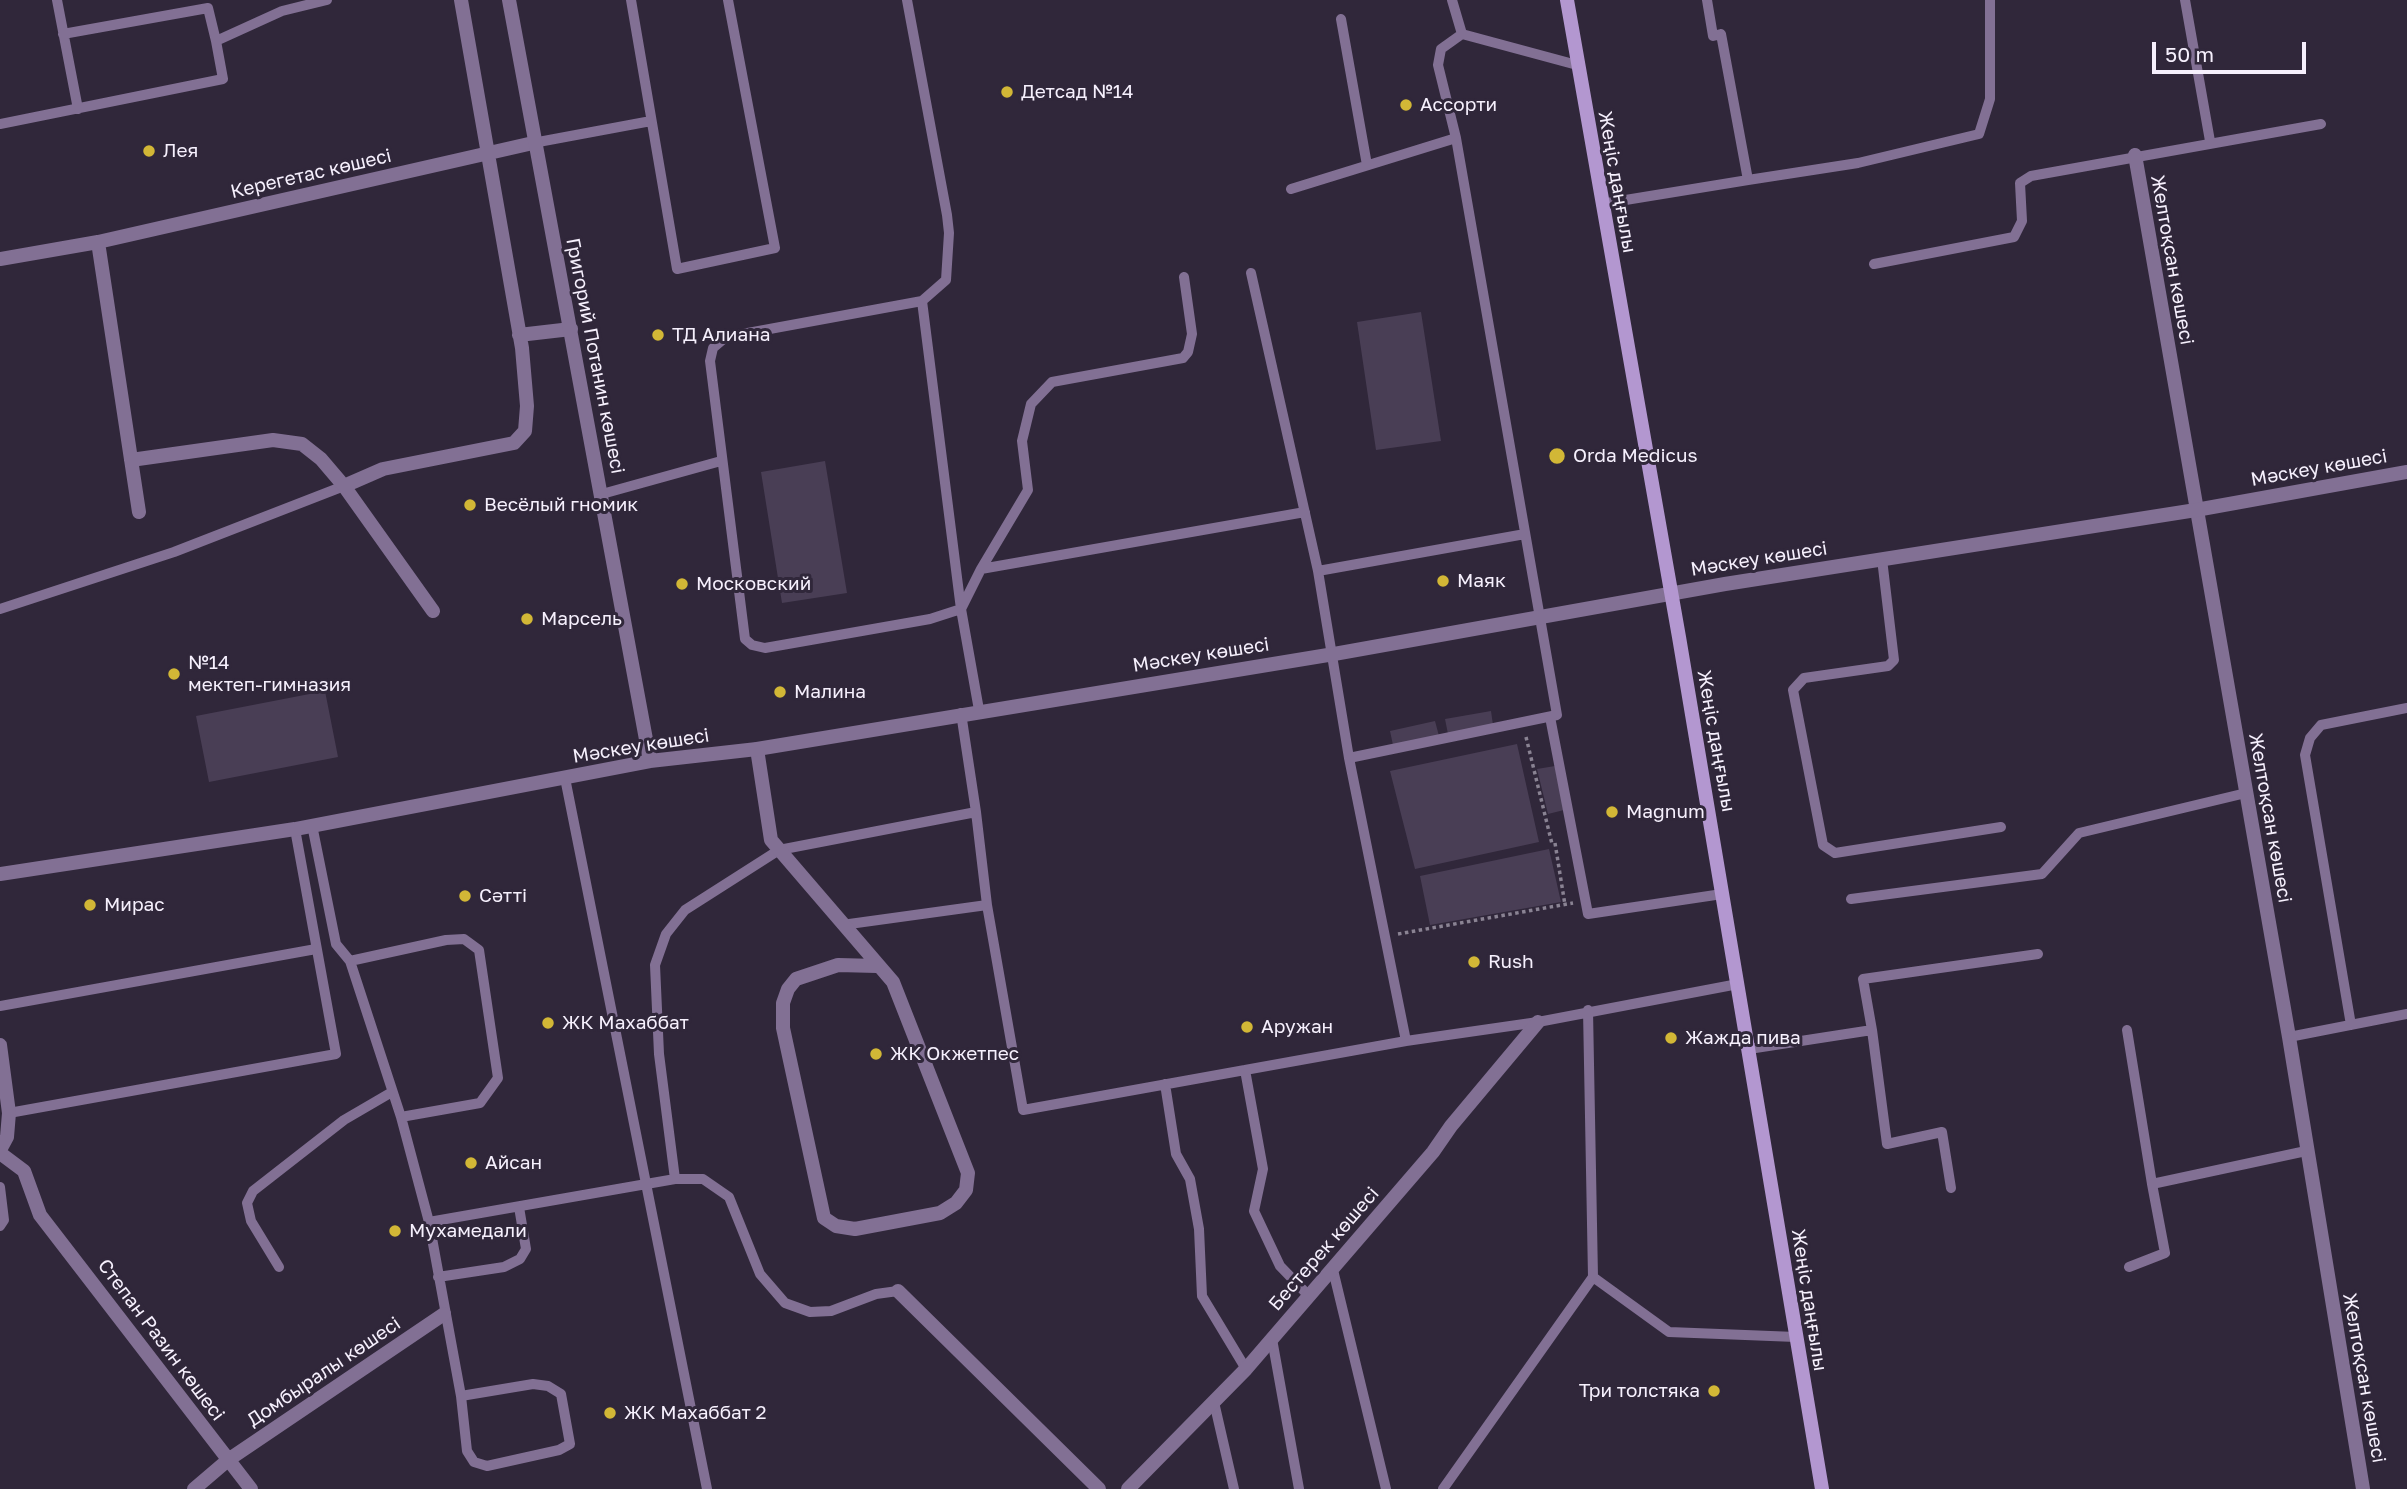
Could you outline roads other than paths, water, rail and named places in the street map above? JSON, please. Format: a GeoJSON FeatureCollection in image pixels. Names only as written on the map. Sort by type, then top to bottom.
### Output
{"type":"FeatureCollection","features":[{"type":"Feature","properties":{"kind":"main road","name":"Жеңіс даңғылы"},"geometry":{"type":"LineString","coordinates":[[1567,0],[1723,894],[1822,1489]]}},
{"type":"Feature","properties":{"kind":"street"},"geometry":{"type":"LineString","coordinates":[[344,486],[383,470],[514,443],[525,431],[527,406],[519,335],[461,0]]}},
{"type":"Feature","properties":{"kind":"street","name":"Григорий Потанин көшесі"},"geometry":{"type":"LineString","coordinates":[[509,0],[533,144],[571,329],[650,761]]}},
{"type":"Feature","properties":{"kind":"street","name":"Керегетас көшесі"},"geometry":{"type":"LineString","coordinates":[[0,259],[98,243],[533,144]]}},
{"type":"Feature","properties":{"kind":"street","name":"Желтоқсан көшесі"},"geometry":{"type":"LineString","coordinates":[[2135,155],[2289,1037],[2363,1489]]}},
{"type":"Feature","properties":{"kind":"street"},"geometry":{"type":"LineString","coordinates":[[98,243],[139,512]]}},
{"type":"Feature","properties":{"kind":"street"},"geometry":{"type":"LineString","coordinates":[[519,335],[571,329]]}},
{"type":"Feature","properties":{"kind":"street"},"geometry":{"type":"LineString","coordinates":[[131,460],[272,440],[302,444],[321,459],[344,486],[433,611]]}},
{"type":"Feature","properties":{"kind":"street","name":"Мәскеу көшесі"},"geometry":{"type":"LineString","coordinates":[[0,874],[295,829],[650,761],[757,748],[1334,654],[1671,593],[2196,510],[2407,472]]}},
{"type":"Feature","properties":{"kind":"street"},"geometry":{"type":"LineString","coordinates":[[757,748],[771,840],[893,982],[968,1173],[966,1190],[956,1203],[940,1213],[855,1229],[836,1226],[824,1218],[783,1028],[783,1003],[788,989],[796,979],[838,965],[877,966]]}},
{"type":"Feature","properties":{"kind":"street","name":"Бестерек көшесі"},"geometry":{"type":"LineString","coordinates":[[1128,1489],[1246,1369],[1308,1295],[1333,1270],[1538,1023]]}},
{"type":"Feature","properties":{"kind":"street"},"geometry":{"type":"LineString","coordinates":[[0,1045],[9,1113],[7,1137],[0,1151]]}},
{"type":"Feature","properties":{"kind":"street","name":"Степан Разин көшесі"},"geometry":{"type":"LineString","coordinates":[[0,1151],[24,1171],[40,1215],[251,1489]]}},
{"type":"Feature","properties":{"kind":"street"},"geometry":{"type":"LineString","coordinates":[[898,1291],[1099,1489]]}},
{"type":"Feature","properties":{"kind":"street","name":"Домбыралы көшесі"},"geometry":{"type":"LineString","coordinates":[[194,1489],[228,1460],[444,1314]]}},
{"type":"Feature","properties":{"kind":"lane"},"geometry":{"type":"LineString","coordinates":[[57,0],[78,109]]}},
{"type":"Feature","properties":{"kind":"lane"},"geometry":{"type":"LineString","coordinates":[[216,41],[282,11],[327,0]]}},
{"type":"Feature","properties":{"kind":"lane"},"geometry":{"type":"LineString","coordinates":[[631,0],[677,269],[775,248],[728,0]]}},
{"type":"Feature","properties":{"kind":"lane"},"geometry":{"type":"LineString","coordinates":[[907,0],[949,233],[946,279],[922,302],[726,337],[713,348],[709,361],[745,639],[752,645],[765,648],[930,619],[961,609],[981,569],[1028,490],[1022,441],[1031,404],[1052,382],[1182,358],[1188,352],[1192,334],[1184,278]]}},
{"type":"Feature","properties":{"kind":"lane"},"geometry":{"type":"LineString","coordinates":[[1452,0],[1462,34]]}},
{"type":"Feature","properties":{"kind":"lane"},"geometry":{"type":"LineString","coordinates":[[1707,0],[1713,36],[1721,34],[1748,180]]}},
{"type":"Feature","properties":{"kind":"lane"},"geometry":{"type":"LineString","coordinates":[[1601,204],[1858,163],[1979,134],[1990,99],[1990,0]]}},
{"type":"Feature","properties":{"kind":"lane"},"geometry":{"type":"LineString","coordinates":[[2186,0],[2210,141]]}},
{"type":"Feature","properties":{"kind":"lane"},"geometry":{"type":"LineString","coordinates":[[0,124],[223,79],[208,8],[63,34]]}},
{"type":"Feature","properties":{"kind":"lane"},"geometry":{"type":"LineString","coordinates":[[1341,19],[1367,165]]}},
{"type":"Feature","properties":{"kind":"lane"},"geometry":{"type":"LineString","coordinates":[[1462,34],[1577,65]]}},
{"type":"Feature","properties":{"kind":"lane"},"geometry":{"type":"LineString","coordinates":[[1349,758],[1558,715],[1538,616],[1456,138],[1438,65],[1441,49],[1462,34]]}},
{"type":"Feature","properties":{"kind":"lane"},"geometry":{"type":"LineString","coordinates":[[533,144],[651,121]]}},
{"type":"Feature","properties":{"kind":"lane"},"geometry":{"type":"LineString","coordinates":[[1874,264],[2014,237],[2022,221],[2020,183],[2031,176],[2210,141],[2321,124]]}},
{"type":"Feature","properties":{"kind":"lane"},"geometry":{"type":"LineString","coordinates":[[1291,189],[1456,138]]}},
{"type":"Feature","properties":{"kind":"lane"},"geometry":{"type":"LineString","coordinates":[[1251,273],[1318,571],[1334,654],[1349,758],[1406,1041]]}},
{"type":"Feature","properties":{"kind":"lane"},"geometry":{"type":"LineString","coordinates":[[922,302],[961,609],[979,710]]}},
{"type":"Feature","properties":{"kind":"lane"},"geometry":{"type":"LineString","coordinates":[[602,495],[721,461]]}},
{"type":"Feature","properties":{"kind":"lane"},"geometry":{"type":"LineString","coordinates":[[0,609],[174,552],[344,486]]}},
{"type":"Feature","properties":{"kind":"lane"},"geometry":{"type":"LineString","coordinates":[[981,569],[1305,512]]}},
{"type":"Feature","properties":{"kind":"lane"},"geometry":{"type":"LineString","coordinates":[[1318,571],[1525,534]]}},
{"type":"Feature","properties":{"kind":"lane"},"geometry":{"type":"LineString","coordinates":[[1882,559],[1894,660],[1888,666],[1804,678],[1793,690],[1823,845],[1835,853],[2001,827]]}},
{"type":"Feature","properties":{"kind":"lane"},"geometry":{"type":"LineString","coordinates":[[2351,1025],[2305,755],[2310,738],[2321,724],[2407,708]]}},
{"type":"Feature","properties":{"kind":"lane"},"geometry":{"type":"LineString","coordinates":[[961,713],[987,905],[1023,1110],[1406,1041],[1538,1023],[1588,1010],[1738,984]]}},
{"type":"Feature","properties":{"kind":"lane"},"geometry":{"type":"LineString","coordinates":[[1550,717],[1588,914],[1723,894]]}},
{"type":"Feature","properties":{"kind":"lane"},"geometry":{"type":"LineString","coordinates":[[565,778],[707,1489]]}},
{"type":"Feature","properties":{"kind":"lane"},"geometry":{"type":"LineString","coordinates":[[1851,899],[2042,874],[2079,833],[2246,793]]}},
{"type":"Feature","properties":{"kind":"lane"},"geometry":{"type":"LineString","coordinates":[[675,1179],[659,1054],[655,964],[666,934],[685,910],[779,850],[976,812]]}},
{"type":"Feature","properties":{"kind":"lane"},"geometry":{"type":"LineString","coordinates":[[312,825],[336,944],[350,961],[401,1117],[429,1222],[461,1396],[467,1451],[474,1462],[487,1466],[559,1450],[570,1444],[561,1394],[548,1386],[533,1384],[461,1396]]}},
{"type":"Feature","properties":{"kind":"lane"},"geometry":{"type":"LineString","coordinates":[[9,1113],[336,1054],[295,829]]}},
{"type":"Feature","properties":{"kind":"lane"},"geometry":{"type":"LineString","coordinates":[[842,925],[987,905]]}},
{"type":"Feature","properties":{"kind":"lane"},"geometry":{"type":"LineString","coordinates":[[350,961],[446,940],[464,939],[479,950],[498,1078],[480,1103],[401,1117]]}},
{"type":"Feature","properties":{"kind":"lane"},"geometry":{"type":"LineString","coordinates":[[0,1006],[316,949]]}},
{"type":"Feature","properties":{"kind":"lane"},"geometry":{"type":"LineString","coordinates":[[1951,1188],[1942,1132],[1887,1144],[1863,979],[2038,954]]}},
{"type":"Feature","properties":{"kind":"lane"},"geometry":{"type":"LineString","coordinates":[[1443,1489],[1593,1277],[1588,1010]]}},
{"type":"Feature","properties":{"kind":"lane"},"geometry":{"type":"LineString","coordinates":[[2289,1037],[2407,1014]]}},
{"type":"Feature","properties":{"kind":"lane"},"geometry":{"type":"LineString","coordinates":[[1749,1049],[1872,1030]]}},
{"type":"Feature","properties":{"kind":"lane"},"geometry":{"type":"LineString","coordinates":[[2127,1030],[2165,1253],[2129,1267]]}},
{"type":"Feature","properties":{"kind":"lane"},"geometry":{"type":"LineString","coordinates":[[1245,1070],[1263,1169],[1254,1211],[1280,1266],[1308,1295]]}},
{"type":"Feature","properties":{"kind":"lane"},"geometry":{"type":"LineString","coordinates":[[1165,1084],[1176,1154],[1190,1179],[1199,1229],[1202,1296],[1246,1369]]}},
{"type":"Feature","properties":{"kind":"lane"},"geometry":{"type":"LineString","coordinates":[[279,1267],[251,1221],[247,1203],[253,1191],[344,1120],[392,1092]]}},
{"type":"Feature","properties":{"kind":"lane"},"geometry":{"type":"LineString","coordinates":[[2152,1184],[2306,1151]]}},
{"type":"Feature","properties":{"kind":"lane"},"geometry":{"type":"LineString","coordinates":[[429,1222],[675,1179],[703,1179],[729,1197],[760,1274],[785,1303],[810,1312],[831,1311],[876,1294],[898,1291]]}},
{"type":"Feature","properties":{"kind":"lane"},"geometry":{"type":"LineString","coordinates":[[0,1186],[4,1220],[0,1226]]}},
{"type":"Feature","properties":{"kind":"lane"},"geometry":{"type":"LineString","coordinates":[[439,1277],[504,1267],[520,1259],[526,1249],[519,1207]]}},
{"type":"Feature","properties":{"kind":"lane"},"geometry":{"type":"LineString","coordinates":[[1333,1270],[1386,1489]]}},
{"type":"Feature","properties":{"kind":"lane"},"geometry":{"type":"LineString","coordinates":[[1593,1277],[1670,1332],[1796,1337]]}},
{"type":"Feature","properties":{"kind":"lane"},"geometry":{"type":"LineString","coordinates":[[1272,1339],[1299,1489]]}},
{"type":"Feature","properties":{"kind":"lane"},"geometry":{"type":"LineString","coordinates":[[1214,1402],[1234,1489]]}},
{"type":"Feature","properties":{"kind":"place","name":"Детсад №14"},"geometry":{"type":"Point","coordinates":[1007,92]}},
{"type":"Feature","properties":{"kind":"place","name":"Ассорти"},"geometry":{"type":"Point","coordinates":[1406,105]}},
{"type":"Feature","properties":{"kind":"place","name":"Лея"},"geometry":{"type":"Point","coordinates":[149,151]}},
{"type":"Feature","properties":{"kind":"place","name":"ТД Алиана"},"geometry":{"type":"Point","coordinates":[658,335]}},
{"type":"Feature","properties":{"kind":"place","name":"Orda Medicus"},"geometry":{"type":"Point","coordinates":[1557,456]}},
{"type":"Feature","properties":{"kind":"place","name":"Весёлый гномик"},"geometry":{"type":"Point","coordinates":[470,505]}},
{"type":"Feature","properties":{"kind":"place","name":"Маяк"},"geometry":{"type":"Point","coordinates":[1443,581]}},
{"type":"Feature","properties":{"kind":"place","name":"Московский"},"geometry":{"type":"Point","coordinates":[682,584]}},
{"type":"Feature","properties":{"kind":"place","name":"Марсель"},"geometry":{"type":"Point","coordinates":[527,619]}},
{"type":"Feature","properties":{"kind":"place","name":"№14 мектеп-гимназия"},"geometry":{"type":"Point","coordinates":[174,674]}},
{"type":"Feature","properties":{"kind":"place","name":"Малина"},"geometry":{"type":"Point","coordinates":[780,692]}},
{"type":"Feature","properties":{"kind":"place","name":"Magnum"},"geometry":{"type":"Point","coordinates":[1612,812]}},
{"type":"Feature","properties":{"kind":"place","name":"Сәтті"},"geometry":{"type":"Point","coordinates":[465,896]}},
{"type":"Feature","properties":{"kind":"place","name":"Мирас"},"geometry":{"type":"Point","coordinates":[90,905]}},
{"type":"Feature","properties":{"kind":"place","name":"Rush"},"geometry":{"type":"Point","coordinates":[1474,962]}},
{"type":"Feature","properties":{"kind":"place","name":"ЖК Махаббат"},"geometry":{"type":"Point","coordinates":[548,1023]}},
{"type":"Feature","properties":{"kind":"place","name":"Аружан"},"geometry":{"type":"Point","coordinates":[1247,1027]}},
{"type":"Feature","properties":{"kind":"place","name":"Жажда пива"},"geometry":{"type":"Point","coordinates":[1671,1038]}},
{"type":"Feature","properties":{"kind":"place","name":"ЖК Окжетпес"},"geometry":{"type":"Point","coordinates":[876,1054]}},
{"type":"Feature","properties":{"kind":"place","name":"Айсан"},"geometry":{"type":"Point","coordinates":[471,1163]}},
{"type":"Feature","properties":{"kind":"place","name":"Мухамедали"},"geometry":{"type":"Point","coordinates":[395,1231]}},
{"type":"Feature","properties":{"kind":"place","name":"Три толстяка"},"geometry":{"type":"Point","coordinates":[1714,1391]}},
{"type":"Feature","properties":{"kind":"place","name":"ЖК Махаббат 2"},"geometry":{"type":"Point","coordinates":[610,1413]}}]}
